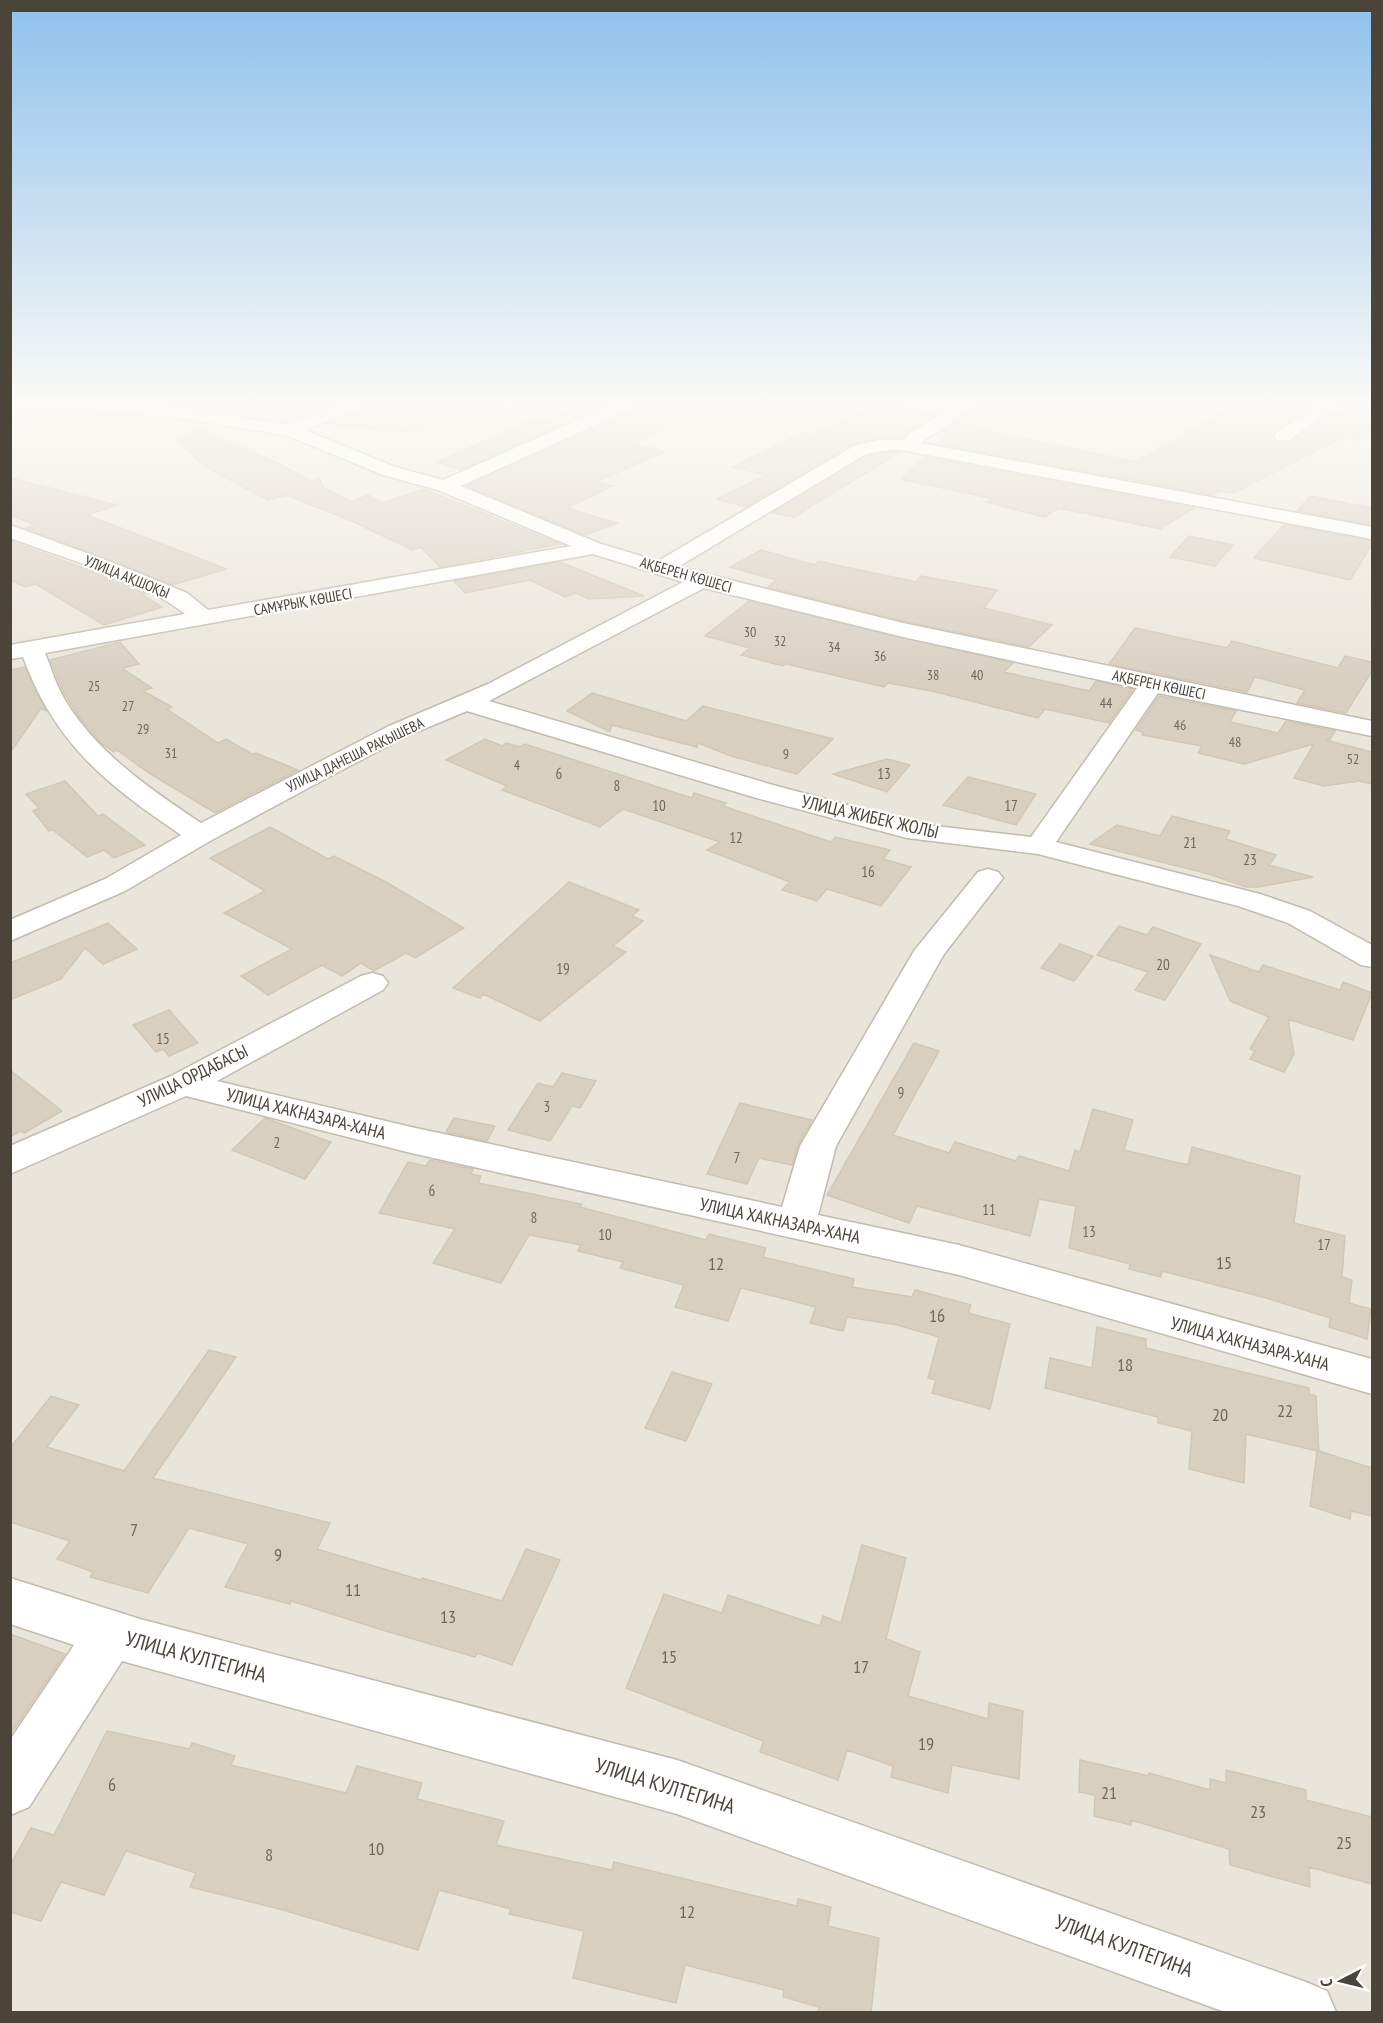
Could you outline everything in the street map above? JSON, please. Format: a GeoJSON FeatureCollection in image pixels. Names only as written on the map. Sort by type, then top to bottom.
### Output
{"type":"FeatureCollection","features":[{"type":"Feature","properties":{"kind":"street","name":"АҚБЕРЕН КӨШЕСІ"},"geometry":{"type":"LineString","coordinates":[[472,497],[594,548],[701,581],[903,630],[1152,684],[1372,728]]}},
{"type":"Feature","properties":{"kind":"street"},"geometry":{"type":"LineString","coordinates":[[660,569],[780,497]]}},
{"type":"Feature","properties":{"kind":"street"},"geometry":{"type":"LineString","coordinates":[[1179,497],[1372,534]]}},
{"type":"Feature","properties":{"kind":"street","name":"УЛИЦА АҚШОҚЫ"},"geometry":{"type":"LineString","coordinates":[[10,531],[112,569],[179,598],[206,619]]}},
{"type":"Feature","properties":{"kind":"street","name":"САМҰРЫҚ КӨШЕСІ"},"geometry":{"type":"LineString","coordinates":[[21,651],[594,548]]}},
{"type":"Feature","properties":{"kind":"street","name":"УЛИЦА ДАНЕША РАКЫШЕВА"},"geometry":{"type":"LineString","coordinates":[[10,932],[115,885],[200,835],[399,731],[468,703],[701,581]]}},
{"type":"Feature","properties":{"kind":"street"},"geometry":{"type":"LineString","coordinates":[[21,651],[84,745],[126,786],[200,835]]}},
{"type":"Feature","properties":{"kind":"street"},"geometry":{"type":"LineString","coordinates":[[1039,846],[1152,684]]}},
{"type":"Feature","properties":{"kind":"street","name":"УЛИЦА ЖИБЕК ЖОЛЫ"},"geometry":{"type":"LineString","coordinates":[[468,703],[763,791],[917,832],[1039,846],[1249,900],[1299,917],[1372,958]]}},
{"type":"Feature","properties":{"kind":"street"},"geometry":{"type":"LineString","coordinates":[[796,1225],[818,1146],[930,951],[988,878]]}},
{"type":"Feature","properties":{"kind":"street","name":"УЛИЦА ОРДАБАСЫ"},"geometry":{"type":"LineString","coordinates":[[10,1161],[183,1084],[372,983]]}},
{"type":"Feature","properties":{"kind":"street","name":"УЛИЦА ХАКНАЗАРА-ХАНА"},"geometry":{"type":"LineString","coordinates":[[183,1084],[411,1140],[959,1260],[1372,1377]]}},
{"type":"Feature","properties":{"kind":"street","name":"УЛИЦА КУЛТЕГИНА"},"geometry":{"type":"LineString","coordinates":[[10,1601],[111,1634],[677,1787],[1306,2013]]}},
{"type":"Feature","properties":{"kind":"street"},"geometry":{"type":"LineString","coordinates":[[10,1788],[111,1634]]}},
{"type":"Feature","properties":{"kind":"shaded area"},"geometry":{"type":"Polygon","coordinates":[[[11,497],[1372,497],[1372,2012],[11,2012],[11,497]]]}},
{"type":"Feature","properties":{"kind":"building"},"geometry":{"type":"Polygon","coordinates":[[[10,497],[87,497],[117,505],[87,515],[226,569],[173,585],[26,528],[36,525],[10,515],[10,497]]]}},
{"type":"Feature","properties":{"kind":"building"},"geometry":{"type":"Polygon","coordinates":[[[292,497],[343,497],[352,502],[362,497],[372,497],[382,503],[399,497],[445,497],[560,544],[440,567],[421,547],[412,550],[352,521],[292,497]]]}},
{"type":"Feature","properties":{"kind":"building"},"geometry":{"type":"Polygon","coordinates":[[[494,497],[589,497],[567,508],[617,523],[585,535],[494,497]]]}},
{"type":"Feature","properties":{"kind":"building"},"geometry":{"type":"Polygon","coordinates":[[[720,497],[762,497],[746,507],[717,499],[720,497]]]}},
{"type":"Feature","properties":{"kind":"building"},"geometry":{"type":"Polygon","coordinates":[[[798,497],[826,497],[794,517],[772,513],[798,497]]]}},
{"type":"Feature","properties":{"kind":"building"},"geometry":{"type":"Polygon","coordinates":[[[986,497],[1138,497],[1194,508],[1160,529],[1059,508],[1044,517],[986,502],[993,499],[986,497]]]}},
{"type":"Feature","properties":{"kind":"building"},"geometry":{"type":"Polygon","coordinates":[[[1309,497],[1317,497],[1372,508],[1372,525],[1297,511],[1309,497]]]}},
{"type":"Feature","properties":{"kind":"building"},"geometry":{"type":"Polygon","coordinates":[[[1284,525],[1372,541],[1372,545],[1350,580],[1254,558],[1284,525]]]}},
{"type":"Feature","properties":{"kind":"building"},"geometry":{"type":"Polygon","coordinates":[[[1189,536],[1233,545],[1215,566],[1170,557],[1189,536]]]}},
{"type":"Feature","properties":{"kind":"building"},"geometry":{"type":"Polygon","coordinates":[[[10,541],[125,583],[146,593],[141,594],[162,607],[104,625],[36,584],[25,587],[10,580],[10,541]]]}},
{"type":"Feature","properties":{"kind":"building"},"geometry":{"type":"Polygon","coordinates":[[[761,550],[815,565],[818,561],[916,582],[921,576],[997,590],[984,608],[1052,625],[1029,647],[903,621],[768,587],[776,580],[730,567],[761,550]]]}},
{"type":"Feature","properties":{"kind":"building"},"geometry":{"type":"Polygon","coordinates":[[[560,562],[644,596],[589,599],[576,593],[565,597],[530,580],[465,593],[454,581],[560,562]]]}},
{"type":"Feature","properties":{"kind":"building"},"geometry":{"type":"Polygon","coordinates":[[[749,601],[1013,663],[1004,672],[1089,691],[1096,681],[1133,689],[1109,723],[1045,709],[1038,718],[936,692],[888,683],[884,687],[786,664],[783,666],[741,655],[750,648],[705,636],[749,601]]]}},
{"type":"Feature","properties":{"kind":"building"},"geometry":{"type":"Polygon","coordinates":[[[1135,628],[1227,648],[1232,641],[1338,668],[1345,656],[1372,662],[1372,671],[1346,713],[1297,703],[1305,690],[1255,677],[1247,692],[1109,664],[1135,628]]]}},
{"type":"Feature","properties":{"kind":"building"},"geometry":{"type":"Polygon","coordinates":[[[120,642],[139,664],[122,668],[152,688],[143,691],[172,707],[167,709],[218,743],[226,739],[252,754],[256,753],[298,770],[215,813],[149,773],[117,750],[114,752],[102,744],[80,718],[64,693],[50,660],[120,642]]]}},
{"type":"Feature","properties":{"kind":"building"},"geometry":{"type":"Polygon","coordinates":[[[25,667],[46,711],[41,708],[10,753],[10,670],[25,667]]]}},
{"type":"Feature","properties":{"kind":"building"},"geometry":{"type":"Polygon","coordinates":[[[592,693],[686,721],[703,706],[833,739],[797,774],[731,756],[698,743],[697,747],[612,725],[610,732],[567,711],[592,693]]]}},
{"type":"Feature","properties":{"kind":"building"},"geometry":{"type":"Polygon","coordinates":[[[1159,696],[1236,711],[1230,722],[1278,733],[1286,721],[1335,731],[1330,739],[1326,740],[1372,752],[1372,784],[1359,781],[1324,786],[1294,778],[1314,744],[1244,764],[1198,753],[1202,746],[1142,735],[1143,732],[1136,730],[1159,696]]]}},
{"type":"Feature","properties":{"kind":"building"},"geometry":{"type":"Polygon","coordinates":[[[485,739],[502,746],[506,743],[520,747],[525,744],[692,798],[694,793],[726,803],[723,806],[831,842],[835,837],[890,850],[883,859],[911,867],[881,906],[827,889],[817,901],[782,890],[790,882],[707,850],[720,842],[623,809],[600,827],[502,790],[507,786],[446,760],[485,739]]]}},
{"type":"Feature","properties":{"kind":"building"},"geometry":{"type":"Polygon","coordinates":[[[887,759],[910,765],[887,792],[833,774],[887,759]]]}},
{"type":"Feature","properties":{"kind":"building"},"geometry":{"type":"Polygon","coordinates":[[[968,777],[1036,794],[1016,825],[943,805],[968,777]]]}},
{"type":"Feature","properties":{"kind":"building"},"geometry":{"type":"Polygon","coordinates":[[[65,781],[98,816],[103,814],[145,845],[114,858],[104,850],[87,857],[53,830],[49,831],[33,811],[39,808],[26,794],[65,781]]]}},
{"type":"Feature","properties":{"kind":"building"},"geometry":{"type":"Polygon","coordinates":[[[1172,816],[1230,831],[1226,839],[1276,855],[1269,865],[1313,877],[1259,887],[1246,887],[1209,874],[1090,844],[1117,825],[1160,836],[1172,816]]]}},
{"type":"Feature","properties":{"kind":"building"},"geometry":{"type":"Polygon","coordinates":[[[270,827],[328,859],[334,856],[386,882],[464,928],[415,958],[406,953],[374,971],[361,963],[342,976],[322,965],[268,995],[241,976],[292,949],[224,913],[265,891],[210,858],[270,827]]]}},
{"type":"Feature","properties":{"kind":"building"},"geometry":{"type":"Polygon","coordinates":[[[569,882],[639,910],[632,916],[643,921],[613,946],[626,952],[540,1021],[483,994],[480,998],[453,988],[569,882]]]}},
{"type":"Feature","properties":{"kind":"building"},"geometry":{"type":"Polygon","coordinates":[[[108,923],[137,949],[103,964],[85,948],[61,979],[10,1000],[10,963],[108,923]]]}},
{"type":"Feature","properties":{"kind":"building"},"geometry":{"type":"Polygon","coordinates":[[[1119,926],[1147,935],[1153,927],[1201,944],[1165,1000],[1135,990],[1148,972],[1097,955],[1119,926]]]}},
{"type":"Feature","properties":{"kind":"building"},"geometry":{"type":"Polygon","coordinates":[[[1060,944],[1093,956],[1074,981],[1041,968],[1060,944]]]}},
{"type":"Feature","properties":{"kind":"building"},"geometry":{"type":"Polygon","coordinates":[[[1210,955],[1259,972],[1263,965],[1340,990],[1343,982],[1372,993],[1353,1040],[1288,1019],[1294,1054],[1284,1072],[1250,1059],[1255,1051],[1250,1049],[1269,1017],[1230,1001],[1210,955]]]}},
{"type":"Feature","properties":{"kind":"building"},"geometry":{"type":"Polygon","coordinates":[[[169,1010],[198,1043],[169,1056],[163,1049],[156,1052],[133,1025],[169,1010]]]}},
{"type":"Feature","properties":{"kind":"building"},"geometry":{"type":"Polygon","coordinates":[[[914,1043],[939,1051],[893,1135],[949,1153],[955,1142],[1016,1161],[1019,1156],[1069,1171],[1075,1150],[1080,1152],[1093,1109],[1133,1120],[1124,1150],[1188,1165],[1192,1147],[1300,1176],[1294,1223],[1345,1236],[1342,1277],[1352,1280],[1349,1303],[1371,1309],[1367,1339],[1329,1327],[1330,1318],[1266,1298],[1162,1271],[1161,1277],[1129,1269],[1130,1264],[1069,1248],[1076,1206],[1039,1199],[1030,1236],[917,1206],[909,1223],[827,1195],[914,1043]]]}},
{"type":"Feature","properties":{"kind":"building"},"geometry":{"type":"Polygon","coordinates":[[[10,1070],[62,1111],[24,1133],[21,1131],[10,1137],[10,1070]]]}},
{"type":"Feature","properties":{"kind":"building"},"geometry":{"type":"Polygon","coordinates":[[[562,1073],[596,1081],[580,1108],[572,1106],[550,1141],[508,1130],[538,1083],[553,1087],[562,1073]]]}},
{"type":"Feature","properties":{"kind":"building"},"geometry":{"type":"Polygon","coordinates":[[[740,1103],[812,1120],[798,1145],[792,1165],[759,1158],[747,1184],[707,1174],[740,1103]]]}},
{"type":"Feature","properties":{"kind":"building"},"geometry":{"type":"Polygon","coordinates":[[[265,1118],[331,1142],[305,1179],[232,1150],[265,1118]]]}},
{"type":"Feature","properties":{"kind":"building"},"geometry":{"type":"Polygon","coordinates":[[[454,1118],[495,1126],[487,1141],[446,1132],[454,1118]]]}},
{"type":"Feature","properties":{"kind":"building"},"geometry":{"type":"Polygon","coordinates":[[[430,1160],[473,1169],[471,1174],[481,1176],[478,1183],[581,1204],[580,1207],[706,1240],[709,1234],[766,1248],[763,1257],[854,1279],[852,1287],[912,1297],[915,1290],[971,1305],[968,1313],[1010,1324],[990,1409],[932,1393],[936,1380],[928,1378],[939,1337],[897,1325],[847,1317],[843,1331],[810,1323],[816,1307],[741,1288],[728,1321],[675,1307],[684,1285],[620,1268],[623,1262],[578,1251],[581,1245],[529,1235],[501,1283],[433,1263],[455,1229],[379,1213],[408,1162],[426,1166],[430,1160]]]}},
{"type":"Feature","properties":{"kind":"building"},"geometry":{"type":"Polygon","coordinates":[[[1097,1327],[1146,1339],[1146,1348],[1309,1388],[1309,1394],[1316,1396],[1319,1451],[1372,1468],[1372,1516],[1351,1511],[1350,1519],[1310,1506],[1317,1451],[1246,1434],[1244,1483],[1189,1469],[1192,1431],[1158,1423],[1158,1417],[1045,1388],[1050,1358],[1092,1368],[1097,1327]]]}},
{"type":"Feature","properties":{"kind":"building"},"geometry":{"type":"Polygon","coordinates":[[[209,1350],[236,1357],[153,1478],[330,1523],[317,1549],[502,1601],[526,1549],[560,1560],[512,1665],[477,1653],[475,1657],[291,1601],[290,1604],[225,1587],[248,1544],[189,1528],[148,1593],[90,1577],[93,1572],[57,1559],[70,1541],[10,1522],[10,1448],[51,1396],[79,1405],[47,1447],[124,1471],[209,1350]]]}},
{"type":"Feature","properties":{"kind":"building"},"geometry":{"type":"Polygon","coordinates":[[[672,1372],[712,1384],[686,1441],[645,1428],[672,1372]]]}},
{"type":"Feature","properties":{"kind":"building"},"geometry":{"type":"Polygon","coordinates":[[[862,1545],[906,1558],[886,1639],[920,1652],[908,1696],[988,1719],[989,1703],[1023,1711],[1019,1779],[952,1765],[948,1793],[891,1777],[893,1766],[847,1750],[838,1780],[760,1752],[763,1741],[626,1688],[664,1594],[722,1613],[728,1595],[820,1626],[823,1616],[841,1623],[862,1545]]]}},
{"type":"Feature","properties":{"kind":"building"},"geometry":{"type":"Polygon","coordinates":[[[10,1634],[65,1654],[10,1735],[10,1634]]]}},
{"type":"Feature","properties":{"kind":"building"},"geometry":{"type":"Polygon","coordinates":[[[107,1731],[189,1749],[192,1743],[235,1756],[231,1765],[346,1793],[357,1766],[422,1783],[417,1799],[504,1821],[496,1845],[612,1870],[614,1862],[797,1906],[798,1899],[831,1907],[828,1926],[879,1938],[871,2013],[818,2013],[819,2007],[783,1997],[784,1990],[685,1965],[676,2003],[573,1978],[584,1931],[509,1914],[511,1909],[439,1890],[418,1950],[283,1910],[190,1887],[196,1873],[126,1851],[104,1895],[61,1882],[41,1921],[10,1912],[10,1865],[31,1828],[54,1835],[107,1731]]]}},
{"type":"Feature","properties":{"kind":"building"},"geometry":{"type":"Polygon","coordinates":[[[1080,1760],[1149,1776],[1149,1773],[1210,1790],[1210,1779],[1226,1783],[1226,1770],[1306,1790],[1306,1800],[1372,1817],[1372,1884],[1309,1867],[1310,1887],[1230,1865],[1229,1849],[1131,1820],[1131,1825],[1094,1816],[1095,1795],[1079,1792],[1080,1760]]]}}]}
